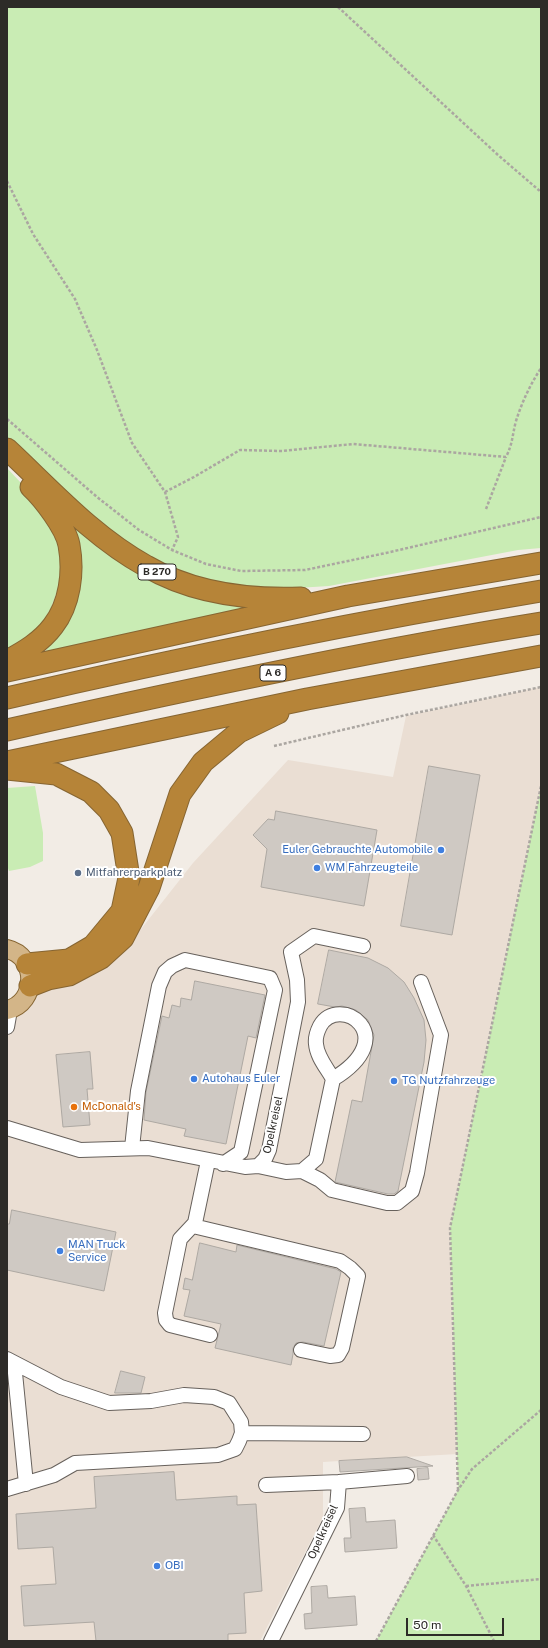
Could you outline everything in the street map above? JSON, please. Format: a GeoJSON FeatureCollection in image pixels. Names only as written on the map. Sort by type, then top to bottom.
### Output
{"type":"FeatureCollection","features":[{"type":"Feature","properties":{"kind":"highway","name":"B 270"},"geometry":{"type":"LineString","coordinates":[[7,449],[100,535],[146,566],[172,578],[210,590],[248,597],[290,598],[348,596]]}},
{"type":"Feature","properties":{"kind":"highway"},"geometry":{"type":"LineString","coordinates":[[7,464],[38,493],[58,520],[69,543],[71,564],[70,587],[62,611],[53,626],[39,641],[7,661]]}},
{"type":"Feature","properties":{"kind":"highway"},"geometry":{"type":"LineString","coordinates":[[7,671],[348,596],[541,563]]}},
{"type":"Feature","properties":{"kind":"highway"},"geometry":{"type":"LineString","coordinates":[[7,698],[166,662],[414,612],[541,591]]}},
{"type":"Feature","properties":{"kind":"highway","name":"A 6"},"geometry":{"type":"LineString","coordinates":[[7,730],[171,693],[541,623]]}},
{"type":"Feature","properties":{"kind":"highway"},"geometry":{"type":"LineString","coordinates":[[7,762],[307,700],[541,656]]}},
{"type":"Feature","properties":{"kind":"highway"},"geometry":{"type":"LineString","coordinates":[[30,986],[48,979],[69,975],[101,958],[123,938],[149,888],[180,794],[203,762],[239,732],[307,700]]}},
{"type":"Feature","properties":{"kind":"highway"},"geometry":{"type":"LineString","coordinates":[[7,769],[56,774],[91,792],[109,810],[122,833],[129,878],[122,911],[93,946],[69,960],[27,964]]}},
{"type":"Feature","properties":{"kind":"main road"},"geometry":{"type":"LineString","coordinates":[[7,949],[20,955],[30,971],[30,986],[26,996],[8,1016]]}},
{"type":"Feature","properties":{"kind":"street","name":"Opelkreisel"},"geometry":{"type":"LineString","coordinates":[[7,1128],[80,1150],[148,1148],[223,1164],[245,1167],[258,1166],[266,1159],[269,1150],[298,1002],[298,980],[291,952],[314,936],[363,946]]}},
{"type":"Feature","properties":{"kind":"street"},"geometry":{"type":"LineString","coordinates":[[132,1148],[138,1091],[159,986],[165,972],[172,966],[185,960],[270,978],[275,990],[241,1152],[223,1164]]}},
{"type":"Feature","properties":{"kind":"street"},"geometry":{"type":"LineString","coordinates":[[258,1166],[286,1172],[302,1171],[320,1180],[332,1190],[387,1204],[397,1204],[412,1191],[417,1173],[441,1035],[421,982]]}},
{"type":"Feature","properties":{"kind":"street"},"geometry":{"type":"LineString","coordinates":[[302,1171],[316,1159],[333,1079],[321,1059],[316,1045],[316,1032],[323,1021],[330,1016],[340,1014],[353,1017],[361,1024],[366,1034],[365,1047],[357,1061],[333,1079]]}},
{"type":"Feature","properties":{"kind":"street"},"geometry":{"type":"LineString","coordinates":[[208,1161],[193,1226],[180,1239],[166,1320],[170,1325],[210,1335]]}},
{"type":"Feature","properties":{"kind":"street"},"geometry":{"type":"LineString","coordinates":[[193,1226],[340,1261],[358,1276],[342,1348],[338,1355],[330,1356],[301,1350]]}},
{"type":"Feature","properties":{"kind":"street"},"geometry":{"type":"LineString","coordinates":[[7,1489],[54,1475],[75,1463],[218,1455],[235,1448],[242,1433],[241,1422],[229,1403],[214,1397],[184,1395],[151,1401],[108,1403],[61,1388],[11,1361]]}},
{"type":"Feature","properties":{"kind":"street"},"geometry":{"type":"LineString","coordinates":[[11,1361],[26,1484]]}},
{"type":"Feature","properties":{"kind":"street"},"geometry":{"type":"LineString","coordinates":[[242,1433],[363,1434]]}},
{"type":"Feature","properties":{"kind":"street"},"geometry":{"type":"LineString","coordinates":[[266,1485],[339,1482],[407,1476]]}},
{"type":"Feature","properties":{"kind":"street","name":"Opelkreisel"},"geometry":{"type":"LineString","coordinates":[[271,1641],[337,1508],[339,1482]]}},
{"type":"Feature","properties":{"kind":"path"},"geometry":{"type":"LineString","coordinates":[[338,7],[498,155],[541,192]]}},
{"type":"Feature","properties":{"kind":"path"},"geometry":{"type":"LineString","coordinates":[[7,181],[33,234],[75,299],[97,350],[132,443],[165,492],[178,536],[172,550]]}},
{"type":"Feature","properties":{"kind":"path"},"geometry":{"type":"LineString","coordinates":[[486,509],[512,444],[516,422],[529,386],[541,368]]}},
{"type":"Feature","properties":{"kind":"path"},"geometry":{"type":"LineString","coordinates":[[7,419],[97,497],[138,530],[172,550],[206,564],[241,571],[305,570],[386,554],[541,517]]}},
{"type":"Feature","properties":{"kind":"path"},"geometry":{"type":"LineString","coordinates":[[165,492],[240,450],[282,451],[353,444],[506,457]]}},
{"type":"Feature","properties":{"kind":"path"},"geometry":{"type":"LineString","coordinates":[[274,746],[406,715],[541,686]]}},
{"type":"Feature","properties":{"kind":"path"},"geometry":{"type":"LineString","coordinates":[[458,1490],[450,1228],[541,786]]}},
{"type":"Feature","properties":{"kind":"path"},"geometry":{"type":"LineString","coordinates":[[376,1641],[458,1490],[472,1469],[541,1410]]}},
{"type":"Feature","properties":{"kind":"path"},"geometry":{"type":"LineString","coordinates":[[433,1535],[466,1586],[494,1641]]}},
{"type":"Feature","properties":{"kind":"path"},"geometry":{"type":"LineString","coordinates":[[466,1586],[541,1579]]}},
{"type":"Feature","properties":{"kind":"shaded area"},"geometry":{"type":"Polygon","coordinates":[[[541,687],[541,786],[450,1228],[457,1454],[323,1462],[323,1517],[260,1641],[7,1641],[7,1023],[12,1023],[39,993],[123,952],[193,863],[288,760],[393,777],[406,716],[541,687]]]}},
{"type":"Feature","properties":{"kind":"green space"},"geometry":{"type":"Polygon","coordinates":[[[7,7],[541,7],[541,548],[518,550],[329,586],[248,591],[181,576],[105,530],[7,441],[7,7]]]}},
{"type":"Feature","properties":{"kind":"green space"},"geometry":{"type":"Polygon","coordinates":[[[7,468],[36,499],[58,539],[62,567],[59,586],[51,608],[41,626],[22,643],[7,651],[7,468]]]}},
{"type":"Feature","properties":{"kind":"green space"},"geometry":{"type":"Polygon","coordinates":[[[75,524],[109,553],[261,605],[44,653],[64,626],[73,528],[75,524]]]}},
{"type":"Feature","properties":{"kind":"green space"},"geometry":{"type":"Polygon","coordinates":[[[35,786],[43,833],[43,861],[30,867],[9,871],[7,865],[7,788],[35,786]]]}},
{"type":"Feature","properties":{"kind":"green space"},"geometry":{"type":"Polygon","coordinates":[[[541,786],[541,1641],[376,1641],[458,1490],[450,1228],[541,786]]]}},
{"type":"Feature","properties":{"kind":"building","name":"Euler Gebrauchte Automobile"},"geometry":{"type":"Polygon","coordinates":[[[429,766],[480,775],[452,935],[401,926],[429,766]]]}},
{"type":"Feature","properties":{"kind":"building","name":"WM Fahrzeugteile"},"geometry":{"type":"Polygon","coordinates":[[[276,811],[377,830],[364,906],[261,887],[267,849],[253,835],[268,819],[274,820],[276,811]]]}},
{"type":"Feature","properties":{"kind":"building","name":"TG Nutzfahrzeuge"},"geometry":{"type":"Polygon","coordinates":[[[329,950],[368,958],[388,968],[404,982],[414,998],[424,1020],[426,1040],[424,1062],[398,1191],[394,1194],[335,1182],[352,1100],[362,1102],[374,1035],[368,1020],[356,1010],[342,1006],[335,1007],[318,1004],[329,950]]]}},
{"type":"Feature","properties":{"kind":"building","name":"Autohaus Euler"},"geometry":{"type":"Polygon","coordinates":[[[195,981],[265,995],[256,1038],[248,1036],[226,1144],[184,1136],[186,1129],[144,1120],[146,1092],[162,1016],[169,1018],[172,1005],[180,1007],[181,998],[191,1000],[195,981]]]}},
{"type":"Feature","properties":{"kind":"building","name":"McDonald's"},"geometry":{"type":"Polygon","coordinates":[[[90,1052],[93,1089],[87,1089],[90,1125],[63,1127],[56,1055],[90,1052]]]}},
{"type":"Feature","properties":{"kind":"building","name":"MAN Truck Service"},"geometry":{"type":"Polygon","coordinates":[[[12,1210],[116,1232],[104,1291],[7,1270],[7,1224],[9,1224],[12,1210]]]}},
{"type":"Feature","properties":{"kind":"building"},"geometry":{"type":"Polygon","coordinates":[[[200,1243],[236,1252],[237,1245],[336,1269],[341,1272],[324,1346],[303,1342],[296,1343],[293,1348],[291,1365],[215,1348],[221,1324],[184,1316],[190,1290],[183,1289],[185,1278],[192,1280],[200,1243]]]}},
{"type":"Feature","properties":{"kind":"building"},"geometry":{"type":"Polygon","coordinates":[[[121,1371],[145,1377],[141,1393],[115,1393],[121,1371]]]}},
{"type":"Feature","properties":{"kind":"building"},"geometry":{"type":"Polygon","coordinates":[[[407,1457],[433,1466],[340,1472],[339,1461],[407,1457]]]}},
{"type":"Feature","properties":{"kind":"building"},"geometry":{"type":"Polygon","coordinates":[[[428,1468],[429,1479],[418,1480],[417,1469],[428,1468]]]}},
{"type":"Feature","properties":{"kind":"building","name":"OBI"},"geometry":{"type":"Polygon","coordinates":[[[174,1472],[176,1500],[237,1496],[237,1505],[256,1504],[262,1591],[244,1593],[246,1633],[228,1634],[228,1641],[96,1641],[94,1622],[24,1626],[21,1586],[56,1584],[53,1547],[18,1549],[16,1514],[96,1508],[94,1477],[174,1472]]]}},
{"type":"Feature","properties":{"kind":"building"},"geometry":{"type":"Polygon","coordinates":[[[365,1508],[366,1522],[395,1520],[397,1548],[345,1552],[344,1538],[351,1538],[349,1509],[365,1508]]]}},
{"type":"Feature","properties":{"kind":"building"},"geometry":{"type":"Polygon","coordinates":[[[327,1586],[328,1598],[355,1596],[357,1625],[305,1629],[304,1614],[312,1613],[311,1587],[327,1586]]]}},
{"type":"Feature","properties":{"kind":"place","name":"Euler Gebrauchte Automobile"},"geometry":{"type":"Point","coordinates":[441,850]}},
{"type":"Feature","properties":{"kind":"place","name":"WM Fahrzeugteile"},"geometry":{"type":"Point","coordinates":[317,868]}},
{"type":"Feature","properties":{"kind":"place","name":"Mitfahrerparkplatz"},"geometry":{"type":"Point","coordinates":[78,873]}},
{"type":"Feature","properties":{"kind":"place","name":"Autohaus Euler"},"geometry":{"type":"Point","coordinates":[194,1079]}},
{"type":"Feature","properties":{"kind":"place","name":"TG Nutzfahrzeuge"},"geometry":{"type":"Point","coordinates":[394,1081]}},
{"type":"Feature","properties":{"kind":"place","name":"McDonald's"},"geometry":{"type":"Point","coordinates":[74,1107]}},
{"type":"Feature","properties":{"kind":"place","name":"MAN Truck Service"},"geometry":{"type":"Point","coordinates":[60,1251]}},
{"type":"Feature","properties":{"kind":"place","name":"OBI"},"geometry":{"type":"Point","coordinates":[157,1566]}}]}
